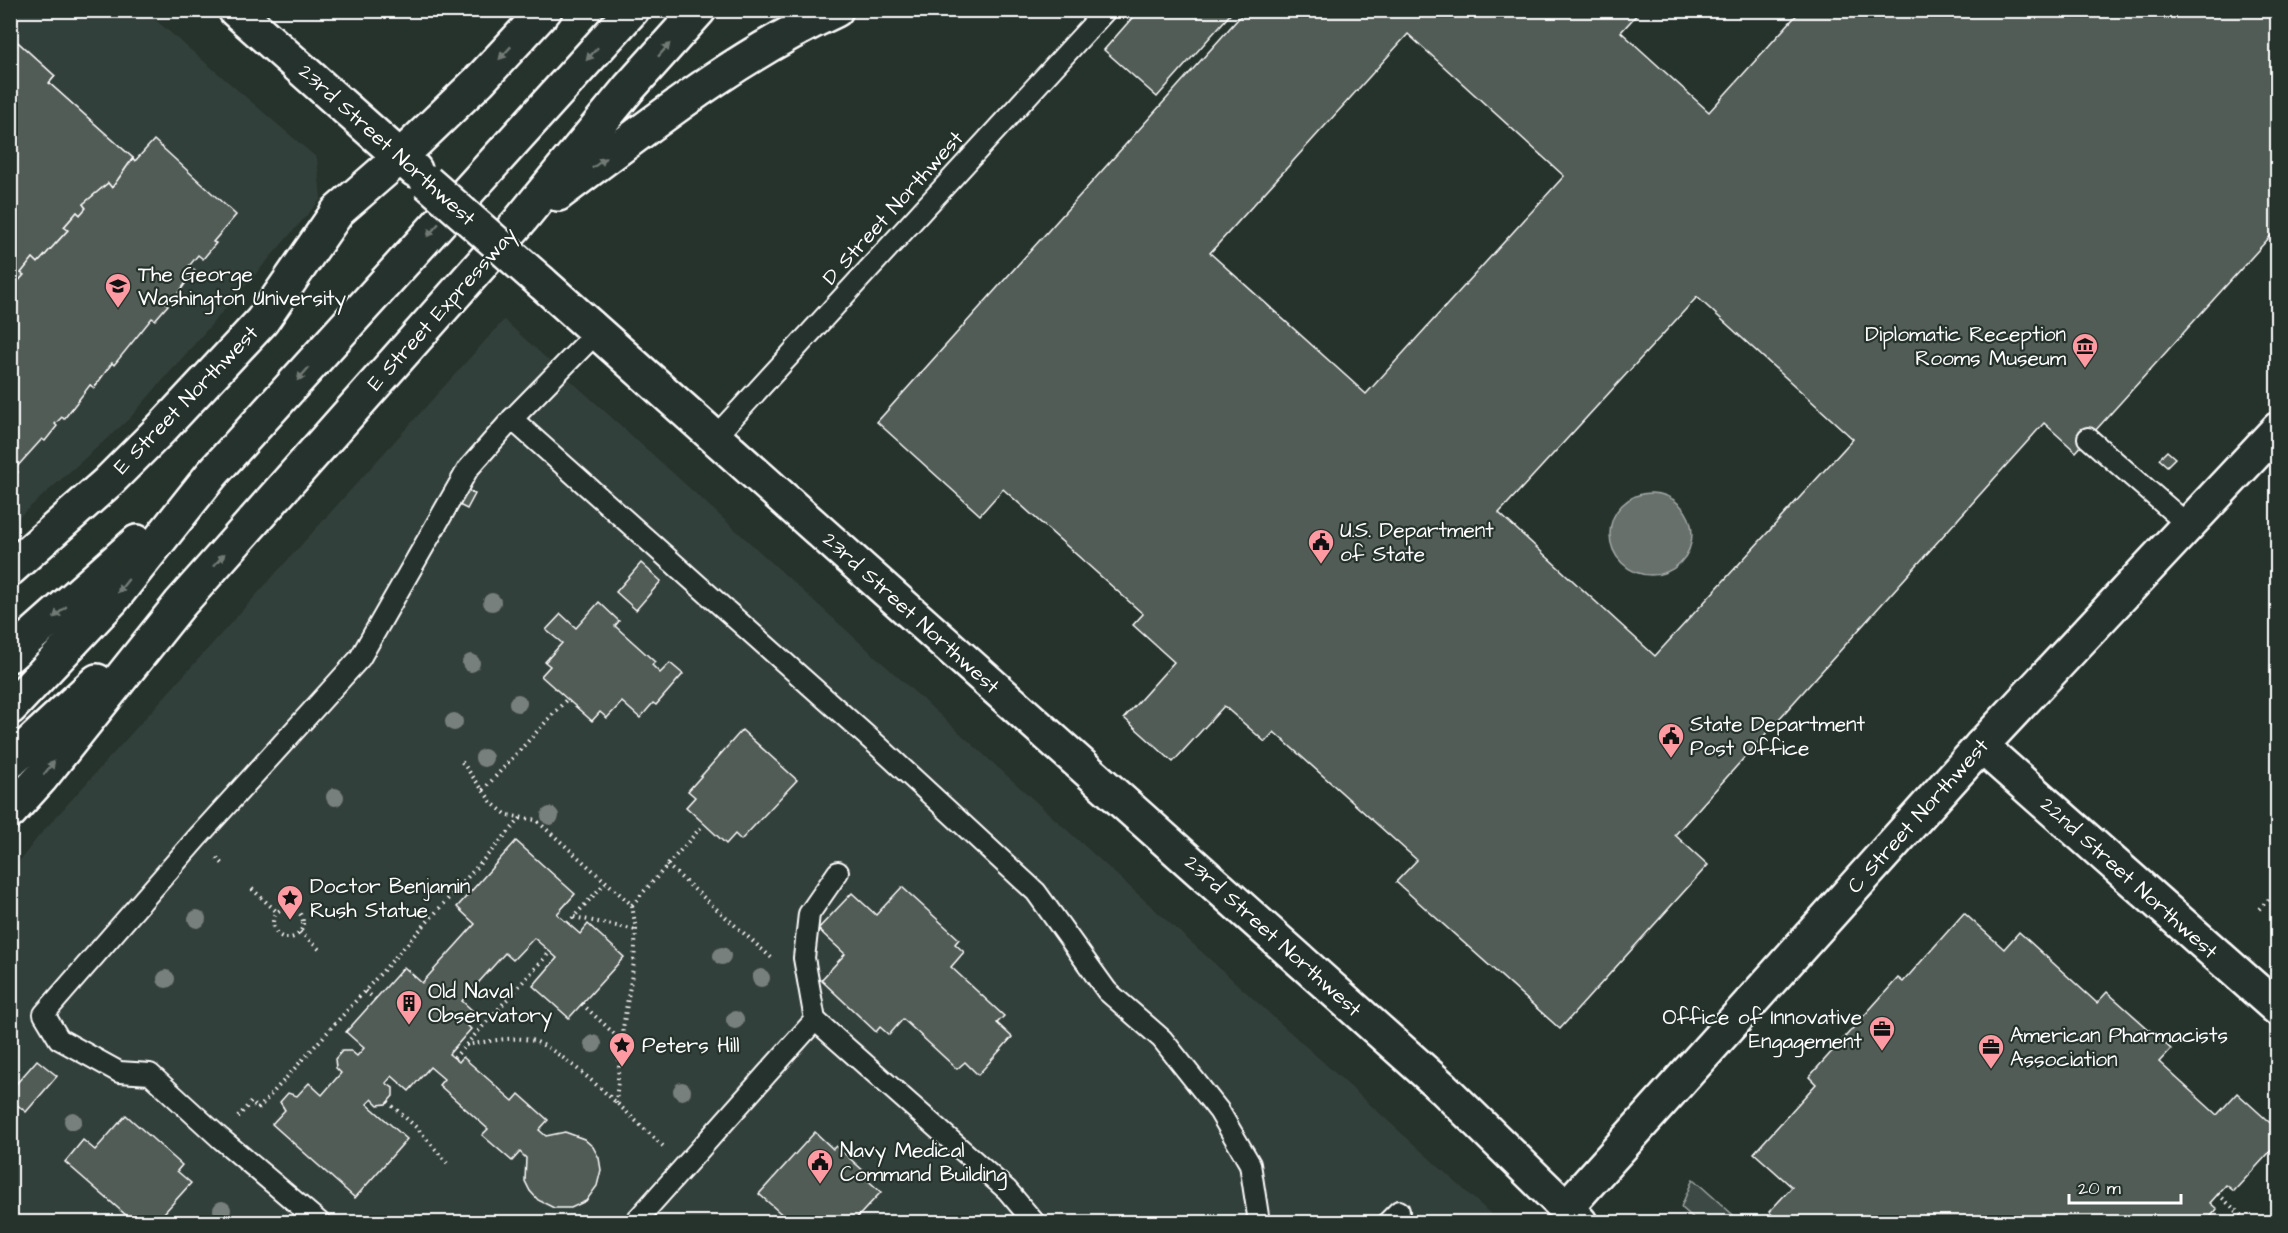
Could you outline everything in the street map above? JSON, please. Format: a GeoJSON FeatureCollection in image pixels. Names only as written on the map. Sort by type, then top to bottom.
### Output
{"type":"FeatureCollection","features":[{"type":"Feature","properties":{"kind":"main road","name":"23rd Street Northwest"},"geometry":{"type":"LineString","coordinates":[[235,10],[1443,1088],[1572,1216]]}},
{"type":"Feature","properties":{"kind":"main road","name":"E Street Northwest"},"geometry":{"type":"LineString","coordinates":[[10,569],[108,482],[162,428],[261,321],[338,211],[400,157],[480,80],[545,10]]}},
{"type":"Feature","properties":{"kind":"main road"},"geometry":{"type":"LineString","coordinates":[[10,708],[112,600],[212,474],[632,10]]}},
{"type":"Feature","properties":{"kind":"main road","name":"E Street Expressway"},"geometry":{"type":"LineString","coordinates":[[180,604],[518,223],[629,88],[699,10]]}},
{"type":"Feature","properties":{"kind":"main road"},"geometry":{"type":"LineString","coordinates":[[518,223],[717,76],[789,32],[836,10]]}},
{"type":"Feature","properties":{"kind":"main road","name":"C Street Northwest"},"geometry":{"type":"LineString","coordinates":[[1572,1216],[1981,746],[2277,429]]}},
{"type":"Feature","properties":{"kind":"main road"},"geometry":{"type":"LineString","coordinates":[[10,655],[212,474]]}},
{"type":"Feature","properties":{"kind":"main road"},"geometry":{"type":"LineString","coordinates":[[10,762],[180,604]]}},
{"type":"Feature","properties":{"kind":"main road"},"geometry":{"type":"LineString","coordinates":[[10,812],[180,604]]}},
{"type":"Feature","properties":{"kind":"main road","name":"22nd Street Northwest"},"geometry":{"type":"LineString","coordinates":[[1981,746],[2277,1009]]}},
{"type":"Feature","properties":{"kind":"lane","name":"D Street Northwest"},"geometry":{"type":"LineString","coordinates":[[715,438],[1106,10]]}},
{"type":"Feature","properties":{"kind":"lane"},"geometry":{"type":"LineString","coordinates":[[319,1222],[220,1138],[150,1074],[118,1072],[59,1040],[44,1014],[196,838],[360,658],[468,469],[512,419],[597,332]]}},
{"type":"Feature","properties":{"kind":"lane"},"geometry":{"type":"LineString","coordinates":[[512,419],[877,745],[1036,892],[1107,990],[1162,1039],[1219,1111],[1250,1164],[1259,1222]]}},
{"type":"Feature","properties":{"kind":"lane"},"geometry":{"type":"LineString","coordinates":[[2088,438],[2188,525]]}},
{"type":"Feature","properties":{"kind":"lane"},"geometry":{"type":"LineString","coordinates":[[838,872],[809,914],[804,958],[815,1020],[1007,1190],[1034,1222]]}},
{"type":"Feature","properties":{"kind":"lane"},"geometry":{"type":"LineString","coordinates":[[635,1222],[815,1020]]}},
{"type":"Feature","properties":{"kind":"path"},"geometry":{"type":"LineString","coordinates":[[483,790],[567,699]]}},
{"type":"Feature","properties":{"kind":"path"},"geometry":{"type":"LineString","coordinates":[[462,762],[493,804],[507,815],[536,820],[632,905],[636,930],[634,962],[621,1040],[616,1104]]}},
{"type":"Feature","properties":{"kind":"path"},"geometry":{"type":"LineString","coordinates":[[220,1138],[251,1102],[258,1109],[522,818]]}},
{"type":"Feature","properties":{"kind":"path"},"geometry":{"type":"LineString","coordinates":[[632,905],[703,825]]}},
{"type":"Feature","properties":{"kind":"path"},"geometry":{"type":"LineString","coordinates":[[667,865],[810,992]]}},
{"type":"Feature","properties":{"kind":"path"},"geometry":{"type":"LineString","coordinates":[[568,923],[605,883]]}},
{"type":"Feature","properties":{"kind":"path"},"geometry":{"type":"LineString","coordinates":[[252,889],[277,912]]}},
{"type":"Feature","properties":{"kind":"path"},"geometry":{"type":"LineString","coordinates":[[2259,909],[2277,890]]}},
{"type":"Feature","properties":{"kind":"path"},"geometry":{"type":"LineString","coordinates":[[286,908],[296,909],[303,917],[303,927],[300,932],[292,937],[279,934],[273,926],[277,912],[286,908]]}},
{"type":"Feature","properties":{"kind":"path"},"geometry":{"type":"LineString","coordinates":[[574,917],[636,930]]}},
{"type":"Feature","properties":{"kind":"path"},"geometry":{"type":"LineString","coordinates":[[300,932],[321,951]]}},
{"type":"Feature","properties":{"kind":"path"},"geometry":{"type":"LineString","coordinates":[[454,1058],[550,952]]}},
{"type":"Feature","properties":{"kind":"path"},"geometry":{"type":"LineString","coordinates":[[365,991],[375,999]]}},
{"type":"Feature","properties":{"kind":"path"},"geometry":{"type":"LineString","coordinates":[[582,1004],[621,1040]]}},
{"type":"Feature","properties":{"kind":"path"},"geometry":{"type":"LineString","coordinates":[[466,1045],[514,1039],[542,1043],[567,1060],[685,1167]]}},
{"type":"Feature","properties":{"kind":"path"},"geometry":{"type":"LineString","coordinates":[[388,1102],[418,1129],[447,1163]]}},
{"type":"Feature","properties":{"kind":"path"},"geometry":{"type":"LineString","coordinates":[[2218,1194],[2244,1218],[2240,1222]]}},
{"type":"Feature","properties":{"kind":"shaded area","name":"The George Washington University"},"geometry":{"type":"Polygon","coordinates":[[[11,11],[145,11],[317,158],[321,199],[129,419],[11,524],[11,11]]]}},
{"type":"Feature","properties":{"kind":"shaded area"},"geometry":{"type":"Polygon","coordinates":[[[504,320],[1499,1222],[11,1222],[10,873],[38,837],[504,320]]]}},
{"type":"Feature","properties":{"kind":"shaded area"},"geometry":{"type":"Polygon","coordinates":[[[1643,493],[1659,493],[1674,500],[1685,511],[1692,526],[1689,550],[1680,563],[1659,575],[1643,575],[1628,568],[1617,557],[1610,542],[1610,526],[1617,511],[1628,500],[1643,493]]]}},
{"type":"Feature","properties":{"kind":"shaded area"},"geometry":{"type":"Polygon","coordinates":[[[1693,1179],[1741,1222],[1698,1222],[1681,1207],[1693,1179]]]}},
{"type":"Feature","properties":{"kind":"building"},"geometry":{"type":"Polygon","coordinates":[[[1139,10],[1234,10],[1157,97],[1104,50],[1139,10]]]}},
{"type":"Feature","properties":{"kind":"building","name":"U.S. Department of State"},"geometry":{"type":"Polygon","coordinates":[[[1246,10],[1641,10],[1621,32],[1709,112],[1801,10],[2278,10],[2278,228],[2076,452],[2044,423],[1675,835],[1708,865],[1560,1029],[1396,882],[1417,860],[1274,732],[1265,742],[1224,706],[1173,762],[1124,718],[1174,662],[1133,625],[1143,614],[1003,489],[980,515],[877,422],[1246,10]],[[1408,34],[1210,253],[1366,394],[1564,176],[1408,34]],[[1697,297],[1499,513],[1655,656],[1853,439],[1697,297]]]}},
{"type":"Feature","properties":{"kind":"building"},"geometry":{"type":"Polygon","coordinates":[[[10,35],[55,76],[49,83],[133,158],[112,188],[108,183],[83,204],[86,208],[80,215],[77,212],[64,227],[68,230],[38,263],[33,258],[21,273],[24,275],[16,284],[13,281],[10,285],[10,35]]]}},
{"type":"Feature","properties":{"kind":"building"},"geometry":{"type":"Polygon","coordinates":[[[10,35],[55,76],[49,83],[133,158],[112,188],[108,183],[83,204],[86,208],[80,215],[77,212],[64,227],[68,230],[38,263],[33,258],[21,273],[24,275],[16,284],[13,281],[10,285],[10,35]]]}},
{"type":"Feature","properties":{"kind":"building"},"geometry":{"type":"Polygon","coordinates":[[[154,140],[236,215],[213,242],[216,243],[203,259],[198,255],[189,266],[195,270],[175,298],[171,295],[166,303],[168,305],[155,320],[152,318],[114,365],[112,363],[94,388],[90,385],[64,419],[62,417],[55,424],[57,426],[45,441],[42,439],[15,469],[18,472],[10,480],[10,285],[13,281],[16,284],[24,275],[21,273],[33,258],[38,263],[68,230],[64,227],[77,212],[80,215],[86,208],[83,204],[108,183],[112,188],[133,158],[135,161],[154,140]]]}},
{"type":"Feature","properties":{"kind":"building"},"geometry":{"type":"Polygon","coordinates":[[[2167,451],[2175,458],[2167,466],[2159,459],[2167,451]]]}},
{"type":"Feature","properties":{"kind":"building"},"geometry":{"type":"Polygon","coordinates":[[[464,488],[475,494],[467,509],[455,503],[464,488]]]}},
{"type":"Feature","properties":{"kind":"building"},"geometry":{"type":"Polygon","coordinates":[[[641,563],[661,581],[636,610],[616,592],[641,563]]]}},
{"type":"Feature","properties":{"kind":"building"},"geometry":{"type":"Polygon","coordinates":[[[599,602],[619,621],[615,626],[655,662],[652,665],[660,673],[670,663],[683,674],[656,705],[653,703],[640,718],[622,702],[607,718],[600,712],[592,721],[541,676],[550,666],[545,662],[562,643],[546,630],[561,614],[576,628],[599,602]]]}},
{"type":"Feature","properties":{"kind":"building"},"geometry":{"type":"Polygon","coordinates":[[[742,730],[797,780],[741,840],[735,834],[726,844],[686,807],[695,797],[688,791],[742,730]]]}},
{"type":"Feature","properties":{"kind":"building","name":"Old Naval Observatory"},"geometry":{"type":"Polygon","coordinates":[[[516,841],[575,894],[557,914],[580,934],[588,924],[624,957],[569,1018],[533,986],[557,958],[534,938],[513,960],[505,953],[462,1001],[473,1011],[464,1022],[471,1029],[449,1054],[459,1062],[463,1057],[513,1101],[519,1094],[548,1120],[539,1130],[546,1136],[565,1132],[584,1139],[593,1147],[599,1158],[601,1170],[597,1186],[586,1201],[571,1208],[554,1208],[538,1200],[525,1181],[526,1158],[520,1152],[512,1161],[482,1135],[488,1129],[439,1085],[444,1079],[430,1067],[409,1091],[392,1076],[386,1083],[393,1088],[393,1096],[386,1104],[378,1105],[372,1099],[367,1104],[407,1139],[355,1198],[272,1124],[285,1110],[280,1102],[288,1093],[297,1096],[309,1083],[322,1095],[341,1073],[336,1068],[335,1059],[342,1051],[351,1051],[357,1056],[364,1048],[346,1032],[404,967],[422,983],[475,924],[457,907],[516,841]]]}},
{"type":"Feature","properties":{"kind":"building"},"geometry":{"type":"Polygon","coordinates":[[[902,887],[959,939],[955,944],[964,952],[951,967],[1004,1016],[997,1023],[1012,1037],[978,1075],[965,1062],[957,1069],[903,1019],[889,1035],[880,1027],[876,1032],[821,980],[845,954],[818,929],[852,893],[876,915],[902,887]]]}},
{"type":"Feature","properties":{"kind":"building","name":"American Pharmacists Association"},"geometry":{"type":"Polygon","coordinates":[[[1964,913],[2004,949],[2019,932],[2097,1003],[2107,992],[2171,1049],[2159,1062],[2217,1115],[2237,1093],[2278,1130],[2278,1143],[2234,1191],[2226,1185],[2210,1203],[2217,1209],[2206,1222],[1781,1222],[1769,1212],[1792,1187],[1754,1153],[1816,1084],[1809,1077],[1898,978],[1903,982],[1964,913]]]}},
{"type":"Feature","properties":{"kind":"building"},"geometry":{"type":"Polygon","coordinates":[[[37,1060],[57,1076],[26,1112],[10,1099],[10,1091],[37,1060]]]}},
{"type":"Feature","properties":{"kind":"building"},"geometry":{"type":"Polygon","coordinates":[[[126,1115],[182,1165],[177,1171],[191,1183],[156,1222],[142,1222],[138,1219],[134,1222],[65,1162],[83,1140],[95,1150],[126,1115]]]}},
{"type":"Feature","properties":{"kind":"building","name":"Navy Medical Command Building"},"geometry":{"type":"Polygon","coordinates":[[[815,1132],[833,1149],[836,1146],[867,1174],[864,1177],[881,1192],[853,1222],[784,1222],[787,1219],[759,1194],[815,1132]]]}},
{"type":"Feature","properties":{"kind":"place","name":"The George Washington University"},"geometry":{"type":"Point","coordinates":[118,309]}},
{"type":"Feature","properties":{"kind":"place","name":"Diplomatic Reception Rooms Museum"},"geometry":{"type":"Point","coordinates":[2085,369]}},
{"type":"Feature","properties":{"kind":"place","name":"U.S. Department of State"},"geometry":{"type":"Point","coordinates":[1321,565]}},
{"type":"Feature","properties":{"kind":"place","name":"State Department Post Office"},"geometry":{"type":"Point","coordinates":[1671,759]}},
{"type":"Feature","properties":{"kind":"place","name":"Doctor Benjamin Rush Statue"},"geometry":{"type":"Point","coordinates":[290,921]}},
{"type":"Feature","properties":{"kind":"place","name":"Old Naval Observatory"},"geometry":{"type":"Point","coordinates":[409,1026]}},
{"type":"Feature","properties":{"kind":"place","name":"Office of Innovative Engagement"},"geometry":{"type":"Point","coordinates":[1882,1052]}},
{"type":"Feature","properties":{"kind":"place","name":"Peters Hill"},"geometry":{"type":"Point","coordinates":[622,1068]}},
{"type":"Feature","properties":{"kind":"place","name":"American Pharmacists Association"},"geometry":{"type":"Point","coordinates":[1991,1070]}},
{"type":"Feature","properties":{"kind":"place","name":"Navy Medical Command Building"},"geometry":{"type":"Point","coordinates":[820,1185]}}]}
